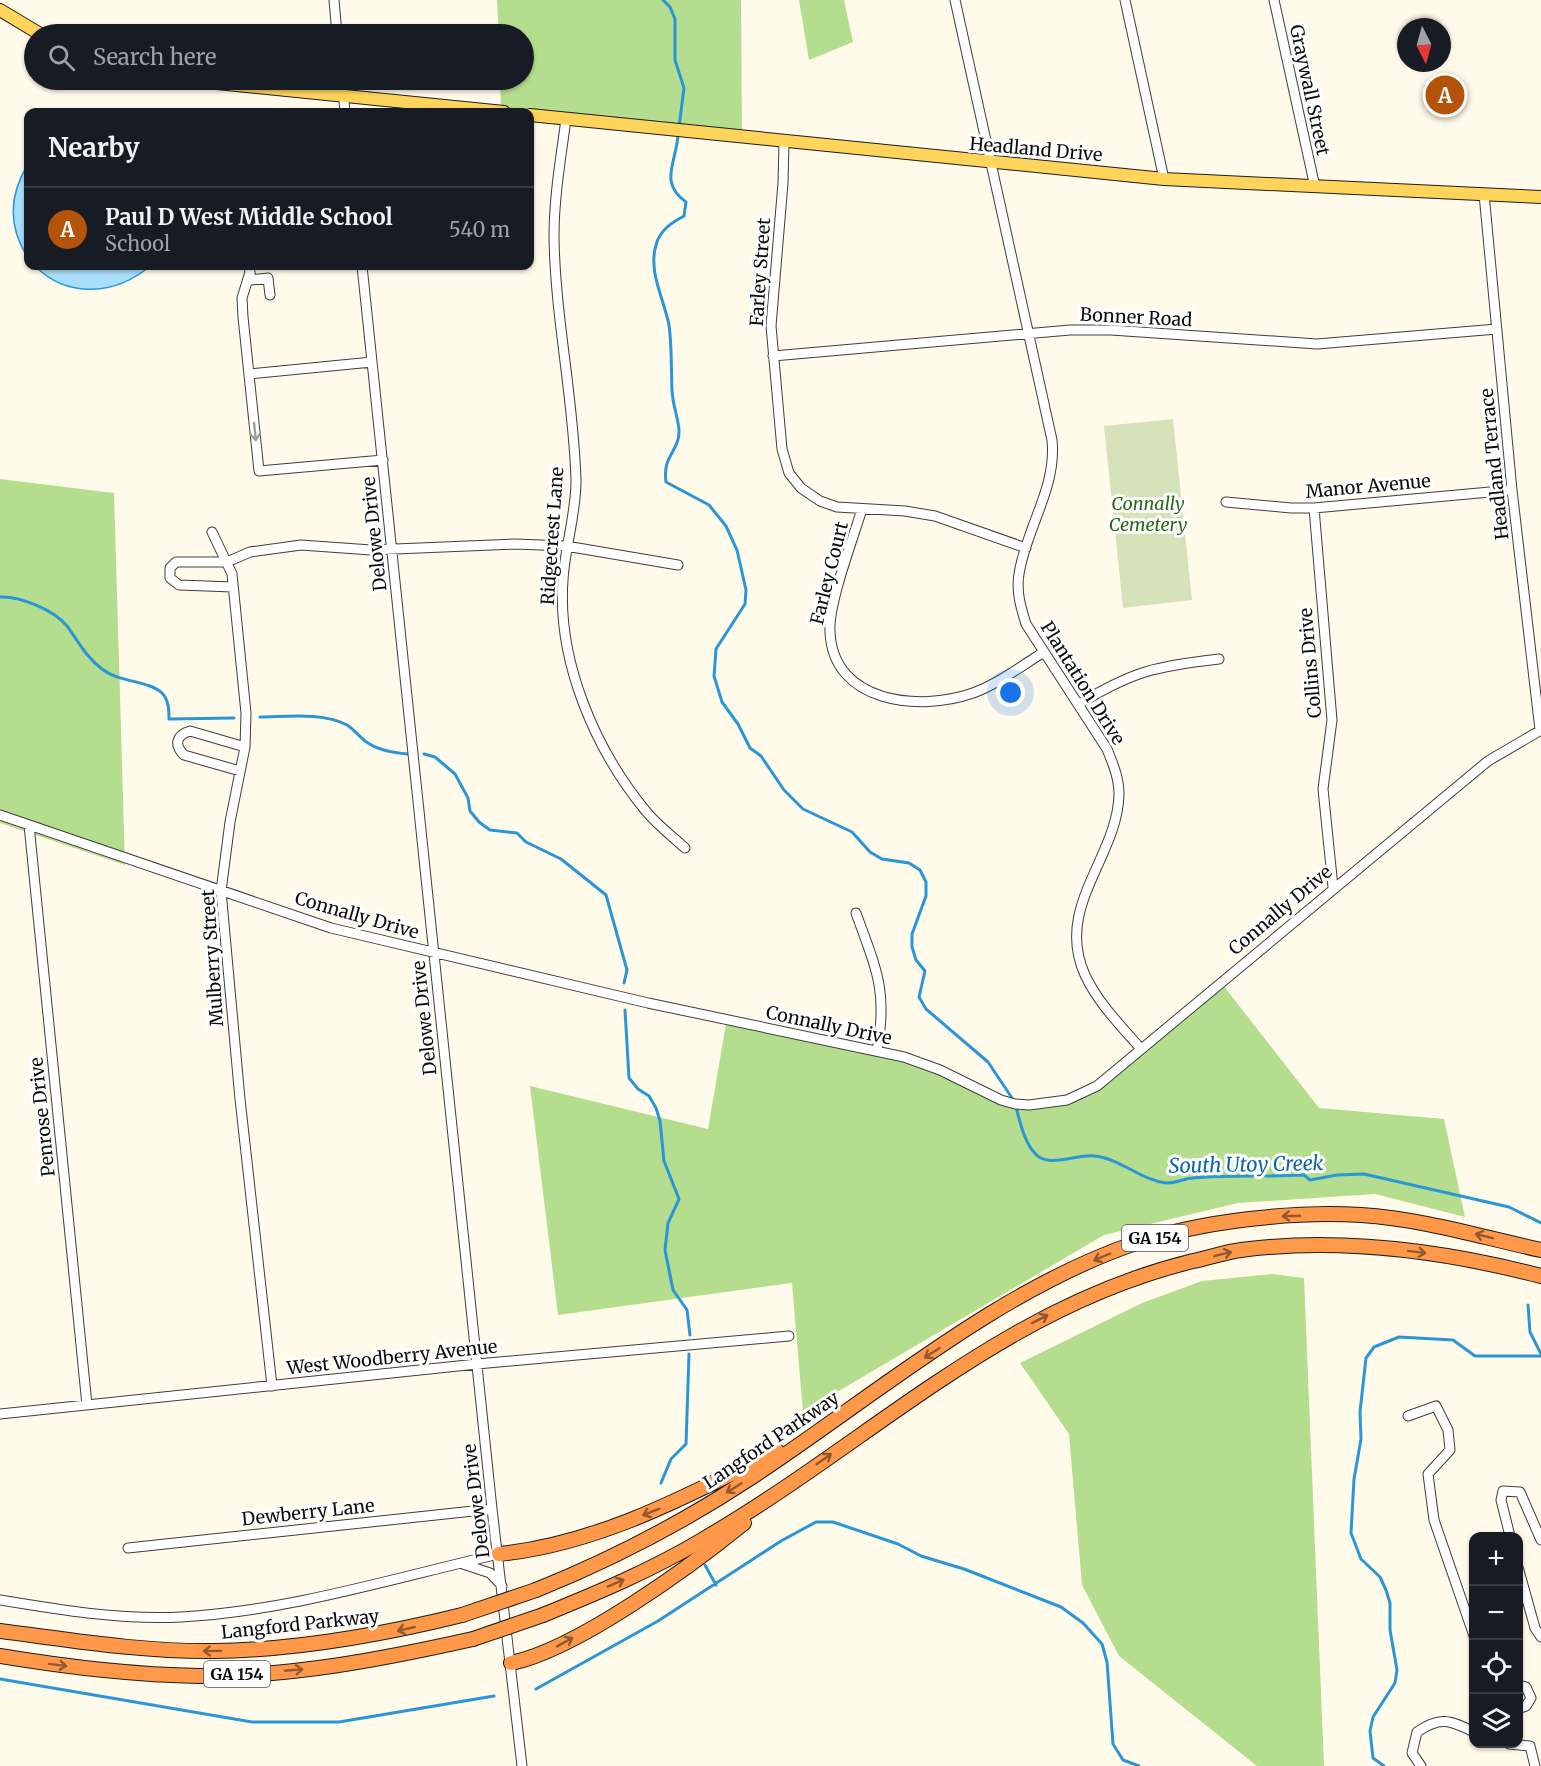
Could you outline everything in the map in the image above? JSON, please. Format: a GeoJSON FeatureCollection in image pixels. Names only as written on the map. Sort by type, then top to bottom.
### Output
{"type":"FeatureCollection","features":[{"type":"Feature","properties":{"kind":"highway","name":"Langford Parkway"},"geometry":{"type":"LineString","coordinates":[[0,1630],[119,1646],[215,1651],[340,1641],[462,1615],[537,1590],[616,1557],[676,1524],[753,1476],[1017,1299],[1100,1257],[1171,1233],[1270,1216],[1362,1215],[1437,1225],[1541,1250]]}},
{"type":"Feature","properties":{"kind":"highway","name":"GA 154"},"geometry":{"type":"LineString","coordinates":[[0,1656],[129,1673],[200,1676],[327,1667],[405,1654],[473,1638],[543,1615],[650,1568],[703,1540],[943,1378],[1037,1319],[1107,1287],[1174,1266],[1239,1250],[1305,1245],[1366,1246],[1425,1253],[1541,1276]]}},
{"type":"Feature","properties":{"kind":"highway"},"geometry":{"type":"LineString","coordinates":[[499,1554],[533,1550],[628,1521],[696,1492],[817,1431]]}},
{"type":"Feature","properties":{"kind":"highway"},"geometry":{"type":"LineString","coordinates":[[511,1663],[526,1660],[553,1648],[643,1595],[727,1536],[799,1477]]}},
{"type":"Feature","properties":{"kind":"main road"},"geometry":{"type":"LineString","coordinates":[[0,10],[24,24]]}},
{"type":"Feature","properties":{"kind":"main road"},"geometry":{"type":"LineString","coordinates":[[285,90],[464,108]]}},
{"type":"Feature","properties":{"kind":"main road","name":"Headland Drive"},"geometry":{"type":"LineString","coordinates":[[534,115],[991,164],[1164,179],[1541,196]]}},
{"type":"Feature","properties":{"kind":"street"},"geometry":{"type":"LineString","coordinates":[[334,0],[336,24]]}},
{"type":"Feature","properties":{"kind":"street","name":"Plantation Drive"},"geometry":{"type":"LineString","coordinates":[[955,0],[1029,333],[1054,458],[1051,477],[1018,575],[1019,602],[1026,624],[1107,749],[1116,771],[1119,792],[1114,819],[1080,908],[1077,931],[1079,953],[1095,993],[1141,1049]]}},
{"type":"Feature","properties":{"kind":"street"},"geometry":{"type":"LineString","coordinates":[[1125,0],[1164,179]]}},
{"type":"Feature","properties":{"kind":"street","name":"Graywall Street"},"geometry":{"type":"LineString","coordinates":[[1274,0],[1315,187]]}},
{"type":"Feature","properties":{"kind":"street"},"geometry":{"type":"LineString","coordinates":[[343,90],[345,108]]}},
{"type":"Feature","properties":{"kind":"street","name":"Ridgecrest Lane"},"geometry":{"type":"LineString","coordinates":[[566,119],[554,237],[576,481],[562,582],[564,620],[571,659],[582,699],[600,740],[625,783],[646,812],[685,848]]}},
{"type":"Feature","properties":{"kind":"street","name":"Farley Street"},"geometry":{"type":"LineString","coordinates":[[777,405],[771,300],[783,183],[784,142]]}},
{"type":"Feature","properties":{"kind":"street","name":"Headland Terrace"},"geometry":{"type":"LineString","coordinates":[[1484,194],[1512,490],[1540,730]]}},
{"type":"Feature","properties":{"kind":"street"},"geometry":{"type":"LineString","coordinates":[[250,270],[251,280],[268,278],[270,295]]}},
{"type":"Feature","properties":{"kind":"street"},"geometry":{"type":"LineString","coordinates":[[250,270],[243,298],[259,471],[382,460]]}},
{"type":"Feature","properties":{"kind":"street","name":"Delowe Drive"},"geometry":{"type":"LineString","coordinates":[[362,270],[492,1509],[522,1766]]}},
{"type":"Feature","properties":{"kind":"street","name":"Bonner Road"},"geometry":{"type":"LineString","coordinates":[[773,356],[1029,333],[1111,330],[1317,344],[1497,329]]}},
{"type":"Feature","properties":{"kind":"street"},"geometry":{"type":"LineString","coordinates":[[249,374],[372,362]]}},
{"type":"Feature","properties":{"kind":"street","name":"Farley Court"},"geometry":{"type":"LineString","coordinates":[[777,405],[784,462],[801,488],[819,501],[837,507],[905,511],[935,516],[1026,548]]}},
{"type":"Feature","properties":{"kind":"street","name":"Manor Avenue"},"geometry":{"type":"LineString","coordinates":[[1226,502],[1291,508],[1512,490]]}},
{"type":"Feature","properties":{"kind":"street","name":"Collins Drive"},"geometry":{"type":"LineString","coordinates":[[1314,507],[1332,720],[1323,789],[1334,887]]}},
{"type":"Feature","properties":{"kind":"street","name":"Farley Court"},"geometry":{"type":"LineString","coordinates":[[862,509],[829,629],[836,660],[855,685],[871,694],[889,699],[953,698],[992,685],[1044,652]]}},
{"type":"Feature","properties":{"kind":"street","name":"Mulberry Street"},"geometry":{"type":"LineString","coordinates":[[212,532],[227,562],[233,587],[246,713],[245,747],[230,822],[221,891],[240,1099],[272,1386]]}},
{"type":"Feature","properties":{"kind":"street"},"geometry":{"type":"LineString","coordinates":[[233,587],[179,585],[170,578],[168,573],[176,562],[227,562],[250,552],[301,545],[392,550],[515,544],[566,546],[678,565]]}},
{"type":"Feature","properties":{"kind":"street"},"geometry":{"type":"LineString","coordinates":[[1079,704],[1114,682],[1142,671],[1219,659]]}},
{"type":"Feature","properties":{"kind":"street","name":"Connally Drive"},"geometry":{"type":"LineString","coordinates":[[0,815],[331,927],[648,1003],[877,1051],[940,1070],[1001,1101],[1029,1105],[1067,1100],[1083,1094],[1141,1049],[1488,761],[1540,730]]}},
{"type":"Feature","properties":{"kind":"street"},"geometry":{"type":"LineString","coordinates":[[240,771],[184,755],[178,749],[177,740],[182,734],[190,731],[245,747]]}},
{"type":"Feature","properties":{"kind":"street","name":"Penrose Drive"},"geometry":{"type":"LineString","coordinates":[[29,825],[87,1405]]}},
{"type":"Feature","properties":{"kind":"street"},"geometry":{"type":"LineString","coordinates":[[856,913],[883,996],[883,1018],[877,1051]]}},
{"type":"Feature","properties":{"kind":"street","name":"West Woodberry Avenue"},"geometry":{"type":"LineString","coordinates":[[0,1414],[477,1364],[789,1336]]}},
{"type":"Feature","properties":{"kind":"street"},"geometry":{"type":"LineString","coordinates":[[1408,1416],[1436,1406],[1448,1430],[1450,1450],[1428,1474],[1434,1521],[1469,1624]]}},
{"type":"Feature","properties":{"kind":"street"},"geometry":{"type":"LineString","coordinates":[[1509,1532],[1500,1500],[1503,1491],[1512,1490],[1520,1492],[1541,1540]]}},
{"type":"Feature","properties":{"kind":"street","name":"Dewberry Lane"},"geometry":{"type":"LineString","coordinates":[[128,1548],[492,1509]]}},
{"type":"Feature","properties":{"kind":"street"},"geometry":{"type":"LineString","coordinates":[[0,1600],[108,1616],[180,1617],[252,1610],[292,1603],[499,1554]]}},
{"type":"Feature","properties":{"kind":"street"},"geometry":{"type":"LineString","coordinates":[[460,1563],[490,1573],[502,1586]]}},
{"type":"Feature","properties":{"kind":"street"},"geometry":{"type":"LineString","coordinates":[[1523,1585],[1535,1628],[1541,1637]]}},
{"type":"Feature","properties":{"kind":"street"},"geometry":{"type":"LineString","coordinates":[[1523,1688],[1530,1692],[1530,1700],[1523,1707]]}},
{"type":"Feature","properties":{"kind":"street"},"geometry":{"type":"LineString","coordinates":[[1530,1700],[1541,1703]]}},
{"type":"Feature","properties":{"kind":"street"},"geometry":{"type":"LineString","coordinates":[[1421,1766],[1412,1753],[1417,1732],[1431,1722],[1451,1720],[1469,1730]]}},
{"type":"Feature","properties":{"kind":"street"},"geometry":{"type":"LineString","coordinates":[[1523,1745],[1530,1746],[1535,1766]]}},
{"type":"Feature","properties":{"kind":"green space"},"geometry":{"type":"Polygon","coordinates":[[[497,0],[741,0],[742,133],[534,111],[534,108],[501,108],[500,90],[534,90],[534,24],[498,24],[497,0]]]}},
{"type":"Feature","properties":{"kind":"green space"},"geometry":{"type":"Polygon","coordinates":[[[799,0],[844,0],[853,42],[809,60],[799,0]]]}},
{"type":"Feature","properties":{"kind":"green space","name":"Connally Cemetery"},"geometry":{"type":"Polygon","coordinates":[[[1173,419],[1192,600],[1123,608],[1104,426],[1173,419]]]}},
{"type":"Feature","properties":{"kind":"green space"},"geometry":{"type":"Polygon","coordinates":[[[0,479],[114,493],[125,865],[0,823],[0,479]]]}},
{"type":"Feature","properties":{"kind":"green space"},"geometry":{"type":"Polygon","coordinates":[[[1219,980],[1319,1108],[1444,1119],[1465,1217],[1375,1194],[1238,1203],[1104,1235],[803,1412],[792,1283],[558,1315],[530,1086],[708,1129],[726,1024],[883,1055],[961,1082],[1025,1110],[1085,1097],[1219,980]]]}},
{"type":"Feature","properties":{"kind":"green space"},"geometry":{"type":"Polygon","coordinates":[[[1273,1274],[1304,1278],[1324,1766],[1257,1766],[1119,1656],[1082,1585],[1069,1434],[1020,1363],[1142,1303],[1202,1281],[1273,1274]]]}},
{"type":"Feature","properties":{"kind":"water"},"geometry":{"type":"Polygon","coordinates":[[[24,172],[24,251],[17,235],[13,211],[17,187],[24,172]]]}},
{"type":"Feature","properties":{"kind":"water"},"geometry":{"type":"Polygon","coordinates":[[[40,270],[145,270],[122,283],[92,289],[62,284],[40,270]]]}},
{"type":"Feature","properties":{"kind":"waterway","name":"South Utoy Creek"},"geometry":{"type":"LineString","coordinates":[[663,0],[670,7],[675,19],[675,60],[684,88],[679,127]]}},
{"type":"Feature","properties":{"kind":"waterway","name":"South Utoy Creek"},"geometry":{"type":"LineString","coordinates":[[678,134],[671,179],[673,187],[686,202],[684,216],[663,231],[654,255],[655,275],[669,325],[672,394],[679,430],[679,437],[666,465],[665,473],[666,482],[709,505],[726,526],[737,550],[746,590],[745,604],[716,649],[714,676],[722,702],[738,724],[750,748],[761,756],[784,790],[803,809],[852,832],[870,852],[882,859],[909,863],[920,870],[926,882],[926,896],[912,934],[912,947],[916,960],[925,971],[919,997],[926,1009],[988,1062],[1014,1101]]}},
{"type":"Feature","properties":{"kind":"waterway"},"geometry":{"type":"LineString","coordinates":[[0,597],[27,602],[61,620],[87,654],[102,669],[109,674],[149,686],[162,693],[169,709],[169,719],[234,718]]}},
{"type":"Feature","properties":{"kind":"waterway"},"geometry":{"type":"LineString","coordinates":[[260,717],[327,718],[347,725],[373,746],[408,754]]}},
{"type":"Feature","properties":{"kind":"waterway"},"geometry":{"type":"LineString","coordinates":[[424,754],[435,757],[455,774],[468,798],[470,811],[479,822],[490,830],[517,833],[526,842],[561,859],[606,895],[627,970],[624,983]]}},
{"type":"Feature","properties":{"kind":"waterway"},"geometry":{"type":"LineString","coordinates":[[625,1010],[629,1078],[638,1089],[649,1096],[656,1108],[660,1121],[664,1161],[679,1199],[668,1223],[665,1250],[673,1290],[687,1310],[690,1335]]}},
{"type":"Feature","properties":{"kind":"waterway","name":"South Utoy Creek"},"geometry":{"type":"LineString","coordinates":[[1016,1107],[1030,1147],[1034,1153],[1045,1159],[1059,1160],[1094,1156],[1113,1161],[1147,1178],[1166,1183],[1207,1177],[1304,1175],[1310,1180],[1337,1175],[1364,1174],[1509,1207],[1541,1223]]}},
{"type":"Feature","properties":{"kind":"waterway","name":"South Utoy Creek"},"geometry":{"type":"LineString","coordinates":[[1528,1305],[1530,1332],[1541,1354]]}},
{"type":"Feature","properties":{"kind":"waterway"},"geometry":{"type":"LineString","coordinates":[[1384,1766],[1373,1758],[1370,1731],[1373,1717],[1395,1683],[1397,1670],[1390,1630],[1390,1603],[1380,1577],[1361,1559],[1351,1533],[1354,1479],[1361,1439],[1360,1412],[1366,1358],[1374,1347],[1399,1337],[1453,1340],[1475,1356],[1541,1356]]}},
{"type":"Feature","properties":{"kind":"waterway"},"geometry":{"type":"LineString","coordinates":[[661,1483],[671,1459],[686,1444],[689,1354]]}},
{"type":"Feature","properties":{"kind":"waterway"},"geometry":{"type":"LineString","coordinates":[[536,1689],[658,1621],[781,1541],[816,1522],[833,1522],[898,1544],[921,1556],[964,1569],[1061,1607],[1083,1623],[1102,1644],[1107,1662],[1113,1744],[1123,1760],[1139,1766]]}},
{"type":"Feature","properties":{"kind":"waterway"},"geometry":{"type":"LineString","coordinates":[[705,1565],[716,1585]]}},
{"type":"Feature","properties":{"kind":"waterway"},"geometry":{"type":"LineString","coordinates":[[0,1679],[252,1722],[339,1722],[494,1696]]}},
{"type":"Feature","properties":{"kind":"place","name":"Paul D West Middle School"},"geometry":{"type":"Point","coordinates":[1445,95]}}]}
